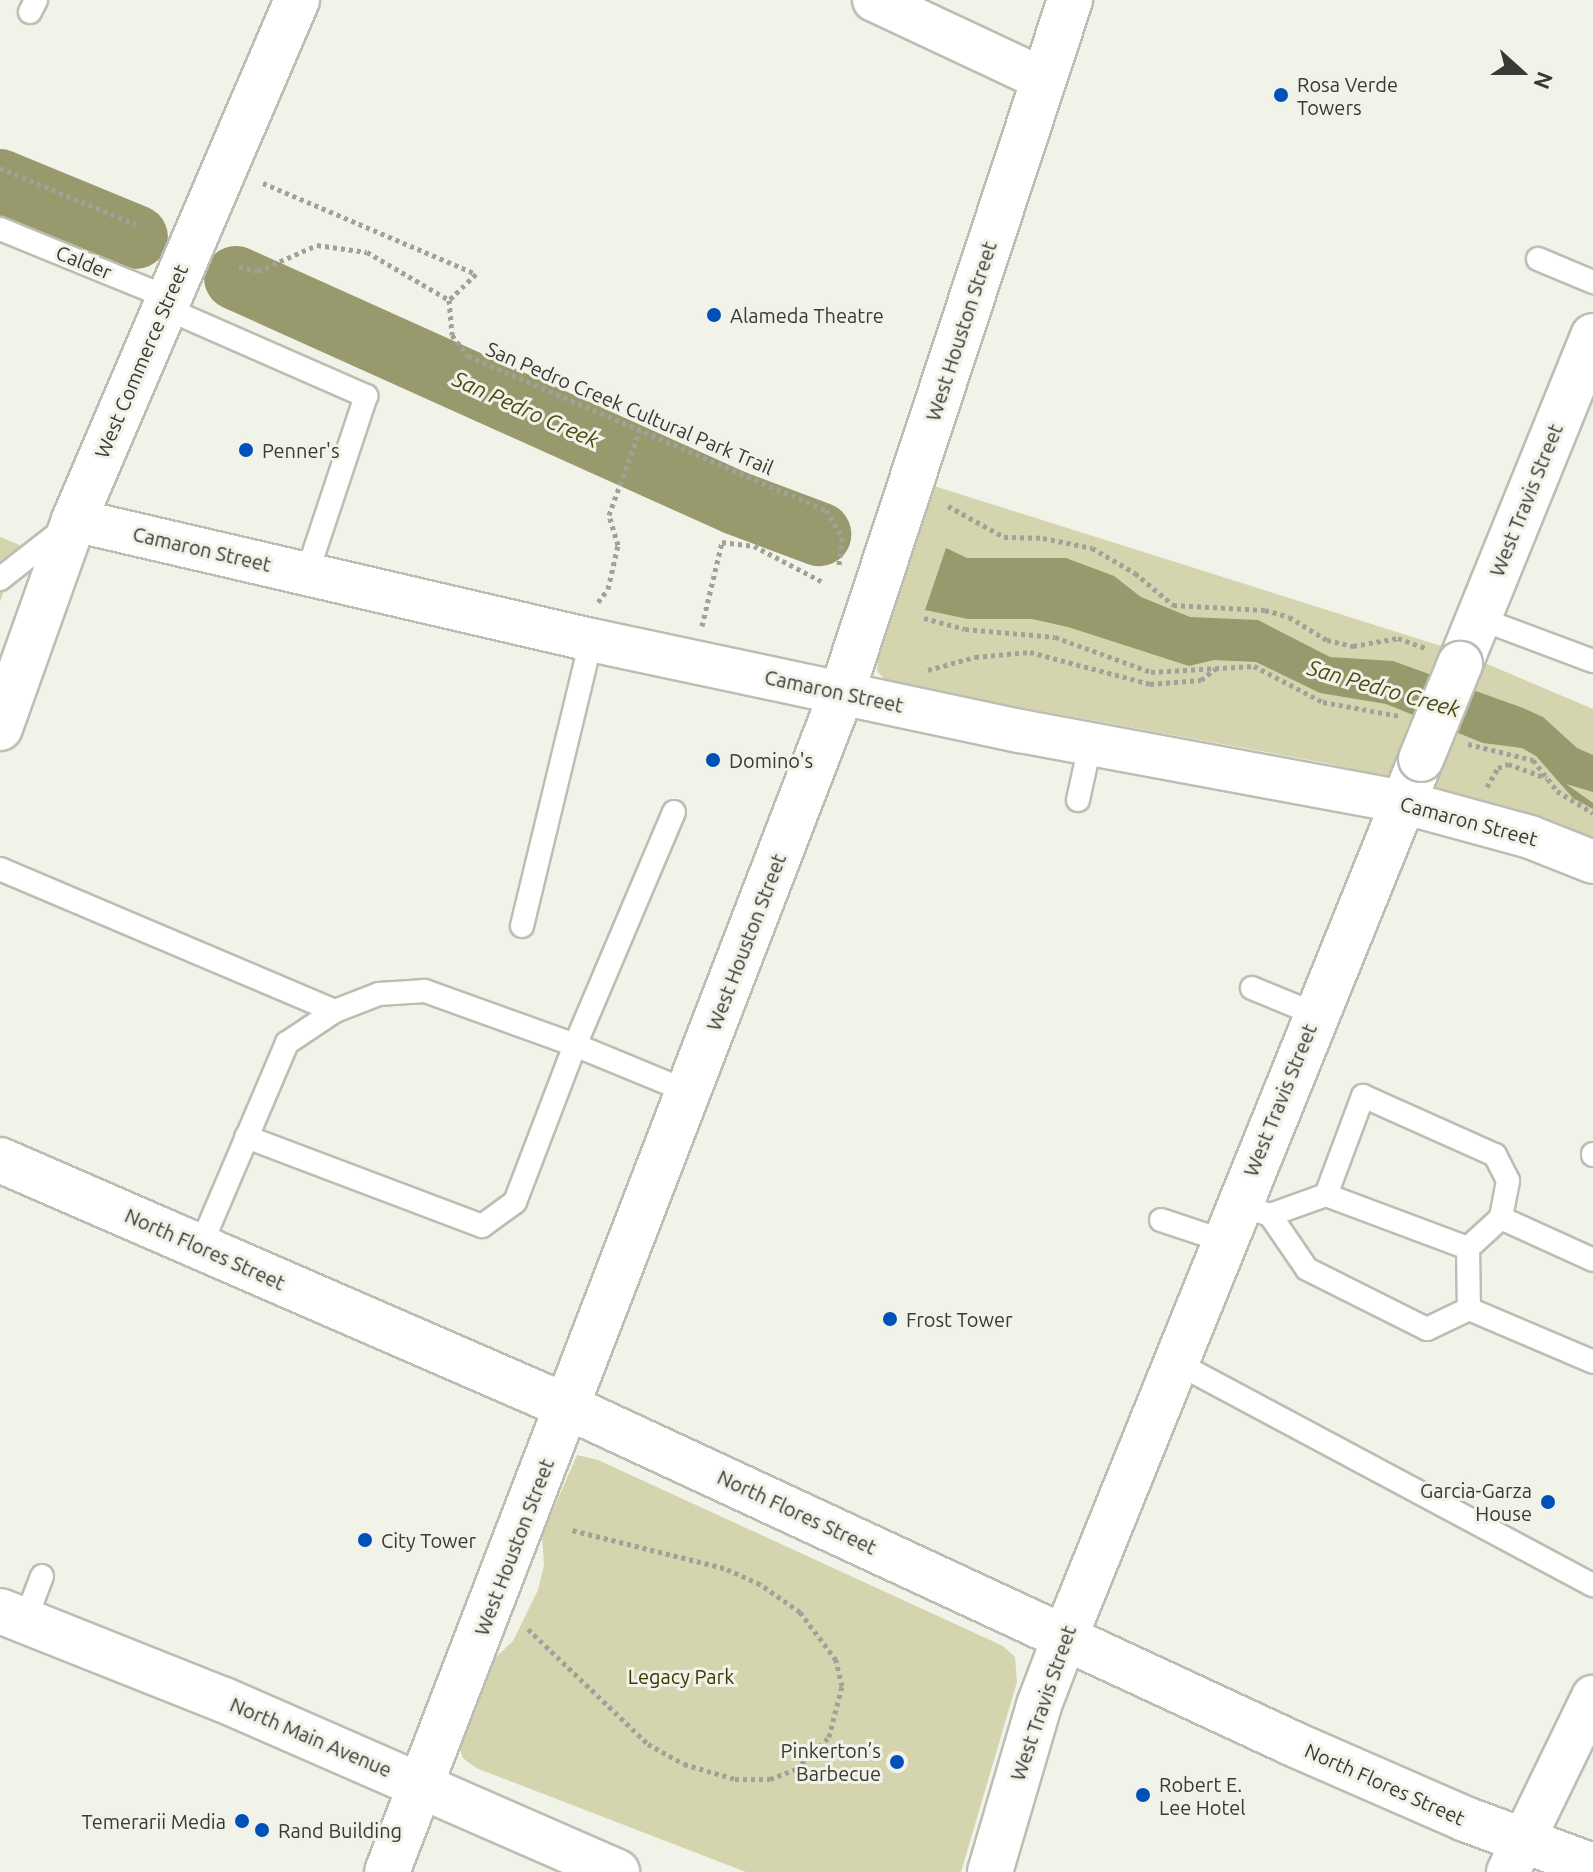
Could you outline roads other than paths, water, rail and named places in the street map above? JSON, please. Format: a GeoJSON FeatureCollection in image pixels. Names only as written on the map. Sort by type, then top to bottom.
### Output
{"type":"FeatureCollection","features":[{"type":"Feature","properties":{"kind":"main road","name":"West Commerce Street"},"geometry":{"type":"LineString","coordinates":[[0,728],[74,520],[297,0]]}},
{"type":"Feature","properties":{"kind":"main road","name":"West Houston Street"},"geometry":{"type":"LineString","coordinates":[[387,1872],[842,692],[1070,0]]}},
{"type":"Feature","properties":{"kind":"main road","name":"West Travis Street"},"geometry":{"type":"LineString","coordinates":[[990,1872],[1039,1705],[1065,1637],[1175,1362],[1244,1220],[1315,1014],[1402,802],[1415,739],[1443,656],[1478,618],[1593,336]]}},
{"type":"Feature","properties":{"kind":"main road","name":"North Flores Street"},"geometry":{"type":"LineString","coordinates":[[0,1160],[568,1407],[1065,1637],[1514,1857],[1593,1866]]}},
{"type":"Feature","properties":{"kind":"main road","name":"North Main Avenue"},"geometry":{"type":"LineString","coordinates":[[13,1616],[422,1784],[617,1872]]}},
{"type":"Feature","properties":{"kind":"street"},"geometry":{"type":"LineString","coordinates":[[874,0],[1043,79]]}},
{"type":"Feature","properties":{"kind":"street","name":"Camaron Street"},"geometry":{"type":"LineString","coordinates":[[74,520],[307,573],[593,628],[842,692],[1090,745],[1402,802],[1530,837],[1593,862]]}},
{"type":"Feature","properties":{"kind":"street"},"geometry":{"type":"LineString","coordinates":[[1514,1857],[1593,1697]]}},
{"type":"Feature","properties":{"kind":"lane","name":"Calder"},"geometry":{"type":"LineString","coordinates":[[0,229],[366,396],[307,573]]}},
{"type":"Feature","properties":{"kind":"lane"},"geometry":{"type":"LineString","coordinates":[[1538,259],[1593,282]]}},
{"type":"Feature","properties":{"kind":"lane"},"geometry":{"type":"LineString","coordinates":[[0,579],[74,520]]}},
{"type":"Feature","properties":{"kind":"lane"},"geometry":{"type":"LineString","coordinates":[[1478,618],[1593,661]]}},
{"type":"Feature","properties":{"kind":"lane"},"geometry":{"type":"LineString","coordinates":[[522,926],[593,628]]}},
{"type":"Feature","properties":{"kind":"lane"},"geometry":{"type":"LineString","coordinates":[[1078,800],[1090,745]]}},
{"type":"Feature","properties":{"kind":"lane"},"geometry":{"type":"LineString","coordinates":[[246,1137],[482,1226],[515,1202],[575,1045],[674,812]]}},
{"type":"Feature","properties":{"kind":"lane"},"geometry":{"type":"LineString","coordinates":[[0,869],[335,1011]]}},
{"type":"Feature","properties":{"kind":"lane"},"geometry":{"type":"LineString","coordinates":[[1252,988],[1315,1014]]}},
{"type":"Feature","properties":{"kind":"lane"},"geometry":{"type":"LineString","coordinates":[[200,1247],[287,1043],[335,1011],[379,994],[425,991],[575,1045],[689,1092]]}},
{"type":"Feature","properties":{"kind":"lane"},"geometry":{"type":"LineString","coordinates":[[1326,1195],[1363,1096],[1495,1155],[1508,1181],[1501,1218],[1468,1248],[1469,1309]]}},
{"type":"Feature","properties":{"kind":"lane"},"geometry":{"type":"LineString","coordinates":[[1161,1220],[1244,1220],[1326,1195],[1468,1248]]}},
{"type":"Feature","properties":{"kind":"lane"},"geometry":{"type":"LineString","coordinates":[[1501,1218],[1593,1260]]}},
{"type":"Feature","properties":{"kind":"lane"},"geometry":{"type":"LineString","coordinates":[[1244,1220],[1307,1269],[1427,1329],[1469,1309],[1593,1362]]}},
{"type":"Feature","properties":{"kind":"lane"},"geometry":{"type":"LineString","coordinates":[[1175,1362],[1593,1585]]}},
{"type":"Feature","properties":{"kind":"lane"},"geometry":{"type":"LineString","coordinates":[[13,1616],[42,1576]]}},
{"type":"Feature","properties":{"kind":"water"},"geometry":{"type":"Polygon","coordinates":[[[946,548],[967,558],[1066,558],[1114,576],[1141,597],[1190,617],[1258,620],[1330,657],[1393,661],[1523,708],[1543,717],[1577,748],[1593,755],[1593,792],[1566,784],[1593,803],[1593,809],[1573,798],[1536,756],[1522,748],[1483,743],[1386,704],[1320,693],[1256,662],[1214,660],[1189,666],[1068,627],[1032,619],[968,619],[925,610],[946,548]]]}},
{"type":"Feature","properties":{"kind":"waterway","name":"San Pedro Creek"},"geometry":{"type":"LineString","coordinates":[[0,181],[136,237]]}},
{"type":"Feature","properties":{"kind":"waterway","name":"San Pedro Creek"},"geometry":{"type":"LineString","coordinates":[[236,278],[736,503],[819,534]]}},
{"type":"Feature","properties":{"kind":"place","name":"Rosa Verde Towers"},"geometry":{"type":"Point","coordinates":[1281,95]}},
{"type":"Feature","properties":{"kind":"place","name":"Alameda Theatre"},"geometry":{"type":"Point","coordinates":[714,315]}},
{"type":"Feature","properties":{"kind":"place","name":"Penner's"},"geometry":{"type":"Point","coordinates":[246,450]}},
{"type":"Feature","properties":{"kind":"place","name":"Domino's"},"geometry":{"type":"Point","coordinates":[713,760]}},
{"type":"Feature","properties":{"kind":"place","name":"Frost Tower"},"geometry":{"type":"Point","coordinates":[890,1319]}},
{"type":"Feature","properties":{"kind":"place","name":"Garcia-Garza House"},"geometry":{"type":"Point","coordinates":[1548,1502]}},
{"type":"Feature","properties":{"kind":"place","name":"City Tower"},"geometry":{"type":"Point","coordinates":[365,1540]}},
{"type":"Feature","properties":{"kind":"place","name":"Pinkerton’s Barbecue"},"geometry":{"type":"Point","coordinates":[897,1762]}},
{"type":"Feature","properties":{"kind":"place","name":"Robert E. Lee Hotel"},"geometry":{"type":"Point","coordinates":[1143,1795]}},
{"type":"Feature","properties":{"kind":"place","name":"Temerarii Media"},"geometry":{"type":"Point","coordinates":[242,1821]}},
{"type":"Feature","properties":{"kind":"place","name":"Rand Building"},"geometry":{"type":"Point","coordinates":[262,1830]}},
{"type":"Feature","properties":{"kind":"park label","name":"Legacy Park"},"geometry":{"type":"Point","coordinates":[681,1676]}}]}
